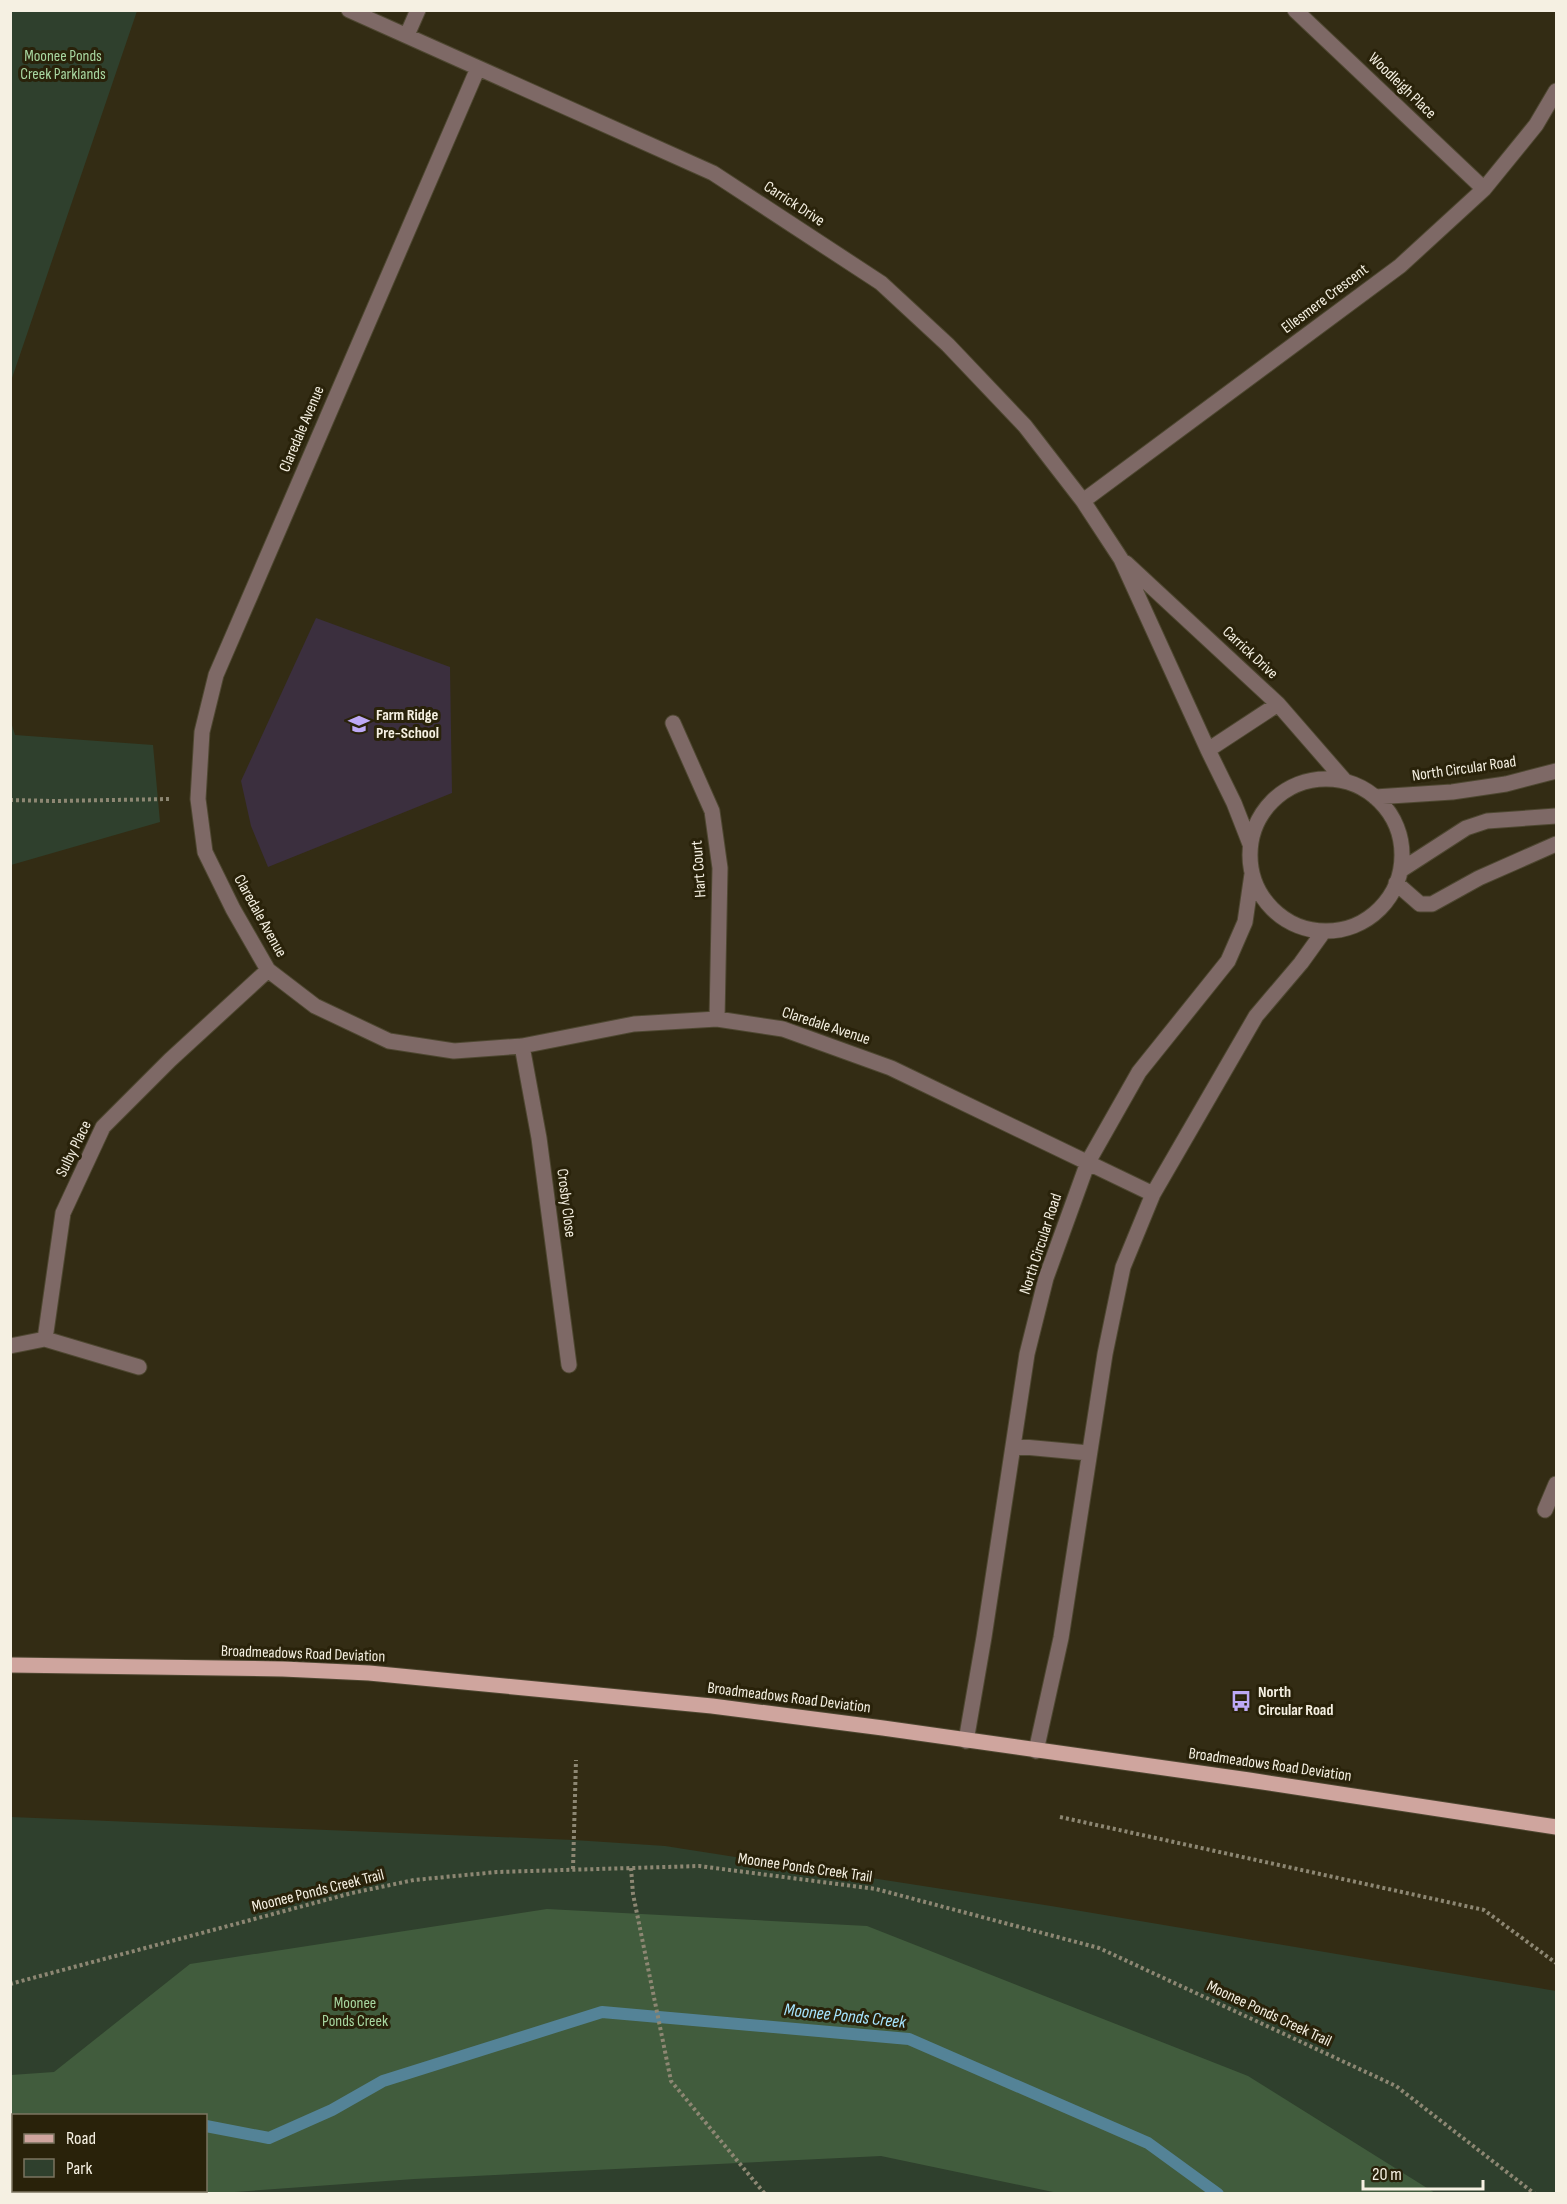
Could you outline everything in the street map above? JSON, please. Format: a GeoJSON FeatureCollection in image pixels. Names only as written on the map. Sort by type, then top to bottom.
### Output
{"type":"FeatureCollection","features":[{"type":"Feature","properties":{"kind":"main road","name":"Broadmeadows Road Deviation"},"geometry":{"type":"LineString","coordinates":[[10,1665],[283,1669],[369,1673],[712,1706],[1249,1780],[1557,1827]]}},
{"type":"Feature","properties":{"kind":"street","name":"Carrick Drive"},"geometry":{"type":"LineString","coordinates":[[349,10],[713,172],[881,283],[948,345],[1025,426],[1083,501],[1121,559],[1234,803],[1250,843]]}},
{"type":"Feature","properties":{"kind":"street"},"geometry":{"type":"LineString","coordinates":[[407,35],[418,10]]}},
{"type":"Feature","properties":{"kind":"street","name":"Woodleigh Place"},"geometry":{"type":"LineString","coordinates":[[1295,10],[1484,189]]}},
{"type":"Feature","properties":{"kind":"street","name":"Claredale Avenue"},"geometry":{"type":"LineString","coordinates":[[478,68],[216,675],[202,732],[198,799],[205,852],[233,909],[268,970],[315,1006],[388,1041],[454,1051],[522,1046],[634,1024],[717,1019],[783,1029],[891,1068],[1153,1194]]}},
{"type":"Feature","properties":{"kind":"street","name":"Ellesmere Crescent"},"geometry":{"type":"LineString","coordinates":[[1083,501],[1400,266],[1484,189],[1536,125],[1557,91]]}},
{"type":"Feature","properties":{"kind":"street","name":"Carrick Drive"},"geometry":{"type":"LineString","coordinates":[[1121,559],[1278,704],[1345,781]]}},
{"type":"Feature","properties":{"kind":"street"},"geometry":{"type":"LineString","coordinates":[[1208,750],[1278,704]]}},
{"type":"Feature","properties":{"kind":"street","name":"Hart Court"},"geometry":{"type":"LineString","coordinates":[[673,723],[712,811],[720,868],[717,1019]]}},
{"type":"Feature","properties":{"kind":"street","name":"North Circular Road"},"geometry":{"type":"LineString","coordinates":[[1375,797],[1452,792],[1506,784],[1557,771]]}},
{"type":"Feature","properties":{"kind":"street"},"geometry":{"type":"LineString","coordinates":[[1320,779],[1345,781],[1361,787],[1375,797],[1389,812],[1398,830],[1402,849],[1399,877],[1385,902],[1368,918],[1347,928],[1324,931],[1300,926],[1278,914],[1262,896],[1252,874],[1250,843],[1258,819],[1273,800],[1295,785],[1320,779]]}},
{"type":"Feature","properties":{"kind":"street"},"geometry":{"type":"LineString","coordinates":[[1399,877],[1466,828],[1496,820],[1557,816]]}},
{"type":"Feature","properties":{"kind":"street"},"geometry":{"type":"LineString","coordinates":[[1399,877],[1420,904],[1432,904],[1479,878],[1557,844]]}},
{"type":"Feature","properties":{"kind":"street","name":"North Circular Road"},"geometry":{"type":"LineString","coordinates":[[966,1741],[1027,1354],[1046,1278],[1088,1162],[1140,1072],[1228,961],[1245,922],[1252,874]]}},
{"type":"Feature","properties":{"kind":"street"},"geometry":{"type":"LineString","coordinates":[[1036,1751],[1061,1638],[1105,1354],[1124,1267],[1153,1194],[1256,1016],[1301,963],[1324,931]]}},
{"type":"Feature","properties":{"kind":"street","name":"Sulby Place"},"geometry":{"type":"LineString","coordinates":[[45,1339],[63,1212],[103,1127],[170,1060],[268,970]]}},
{"type":"Feature","properties":{"kind":"street","name":"Crosby Close"},"geometry":{"type":"LineString","coordinates":[[522,1046],[540,1138],[569,1365]]}},
{"type":"Feature","properties":{"kind":"street"},"geometry":{"type":"LineString","coordinates":[[10,1346],[45,1339],[139,1367]]}},
{"type":"Feature","properties":{"kind":"street"},"geometry":{"type":"LineString","coordinates":[[1013,1446],[1089,1453]]}},
{"type":"Feature","properties":{"kind":"street"},"geometry":{"type":"LineString","coordinates":[[1545,1510],[1557,1484]]}},
{"type":"Feature","properties":{"kind":"path"},"geometry":{"type":"LineString","coordinates":[[10,800],[198,799]]}},
{"type":"Feature","properties":{"kind":"path"},"geometry":{"type":"LineString","coordinates":[[573,1869],[576,1760]]}},
{"type":"Feature","properties":{"kind":"path"},"geometry":{"type":"LineString","coordinates":[[1060,1817],[1484,1911],[1557,1963]]}},
{"type":"Feature","properties":{"kind":"path","name":"Moonee Ponds Creek Trail"},"geometry":{"type":"LineString","coordinates":[[10,1984],[352,1893],[414,1880],[497,1872],[699,1866],[876,1889],[1099,1948],[1396,2086],[1535,2193]]}},
{"type":"Feature","properties":{"kind":"path"},"geometry":{"type":"LineString","coordinates":[[631,1868],[633,1894],[671,2081],[765,2193]]}},
{"type":"Feature","properties":{"kind":"shaded area","name":"Farm Ridge Pre-School"},"geometry":{"type":"Polygon","coordinates":[[[316,618],[450,667],[452,793],[268,867],[251,826],[241,781],[316,618]]]}},
{"type":"Feature","properties":{"kind":"green space","name":"Moonee Ponds Creek Parklands"},"geometry":{"type":"Polygon","coordinates":[[[10,11],[137,11],[11,381],[10,11]]]}},
{"type":"Feature","properties":{"kind":"green space"},"geometry":{"type":"Polygon","coordinates":[[[11,722],[15,735],[153,745],[160,822],[11,865],[11,722]]]}},
{"type":"Feature","properties":{"kind":"green space","name":"Moonee Ponds Creek"},"geometry":{"type":"Polygon","coordinates":[[[11,1817],[574,1840],[665,1846],[1051,1906],[1556,1991],[1556,2193],[11,2194],[11,1817]]]}},
{"type":"Feature","properties":{"kind":"green space"},"geometry":{"type":"Polygon","coordinates":[[[547,1909],[867,1926],[1248,2076],[1435,2193],[1058,2193],[881,2156],[414,2179],[221,2193],[11,2193],[11,2075],[54,2072],[190,1964],[547,1909]]]}},
{"type":"Feature","properties":{"kind":"waterway","name":"Moonee Ponds Creek"},"geometry":{"type":"LineString","coordinates":[[207,2126],[269,2138],[332,2110],[383,2081],[602,2012],[909,2039],[1148,2143],[1218,2194]]}},
{"type":"Feature","properties":{"kind":"place","name":"Farm Ridge Pre-School"},"geometry":{"type":"Point","coordinates":[359,724]}},
{"type":"Feature","properties":{"kind":"place","name":"North Circular Road"},"geometry":{"type":"Point","coordinates":[1241,1701]}}]}
